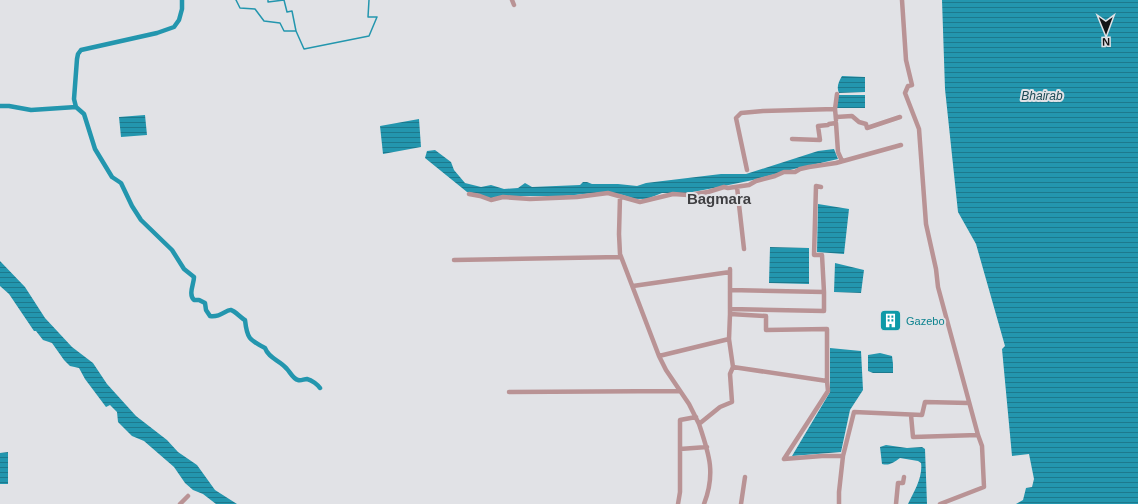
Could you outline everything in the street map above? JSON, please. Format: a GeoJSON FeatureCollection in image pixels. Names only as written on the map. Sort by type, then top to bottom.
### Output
{"type":"FeatureCollection","features":[{"type":"Feature","properties":{"kind":"street"},"geometry":{"type":"LineString","coordinates":[[512,0],[514,5]]}},
{"type":"Feature","properties":{"kind":"street"},"geometry":{"type":"LineString","coordinates":[[902,0],[906,60],[912,85],[908,86],[905,93],[919,129],[926,224],[936,269],[938,287],[982,446],[984,487],[940,504]]}},
{"type":"Feature","properties":{"kind":"street"},"geometry":{"type":"LineString","coordinates":[[837,94],[835,109],[838,152],[842,161]]}},
{"type":"Feature","properties":{"kind":"street"},"geometry":{"type":"LineString","coordinates":[[747,170],[736,118],[740,113],[835,109]]}},
{"type":"Feature","properties":{"kind":"street"},"geometry":{"type":"LineString","coordinates":[[836,117],[852,116],[859,122],[866,124],[867,128],[900,117]]}},
{"type":"Feature","properties":{"kind":"street"},"geometry":{"type":"LineString","coordinates":[[792,139],[820,140],[818,126],[836,123]]}},
{"type":"Feature","properties":{"kind":"street"},"geometry":{"type":"LineString","coordinates":[[469,194],[491,200],[503,197],[530,199],[603,193],[640,202],[673,194],[688,195],[708,192],[724,187],[728,188],[749,185],[784,172],[795,172],[809,167],[842,161],[901,145]]}},
{"type":"Feature","properties":{"kind":"street"},"geometry":{"type":"LineString","coordinates":[[730,312],[824,311],[822,255],[814,255],[816,186],[822,187]]}},
{"type":"Feature","properties":{"kind":"street"},"geometry":{"type":"LineString","coordinates":[[737,187],[744,249]]}},
{"type":"Feature","properties":{"kind":"street"},"geometry":{"type":"LineString","coordinates":[[620,197],[619,234],[621,257],[658,356],[689,404],[699,424],[707,447],[711,465],[704,504]]}},
{"type":"Feature","properties":{"kind":"street"},"geometry":{"type":"LineString","coordinates":[[454,260],[621,257]]}},
{"type":"Feature","properties":{"kind":"street"},"geometry":{"type":"LineString","coordinates":[[632,286],[730,271],[729,339],[733,368],[730,374],[732,402],[720,406],[699,424]]}},
{"type":"Feature","properties":{"kind":"street"},"geometry":{"type":"LineString","coordinates":[[730,290],[824,292]]}},
{"type":"Feature","properties":{"kind":"street"},"geometry":{"type":"LineString","coordinates":[[730,312],[766,316],[766,330],[827,329],[828,391],[784,459],[843,456]]}},
{"type":"Feature","properties":{"kind":"street"},"geometry":{"type":"LineString","coordinates":[[658,356],[729,339]]}},
{"type":"Feature","properties":{"kind":"street"},"geometry":{"type":"LineString","coordinates":[[733,368],[827,381]]}},
{"type":"Feature","properties":{"kind":"street"},"geometry":{"type":"LineString","coordinates":[[509,392],[680,391]]}},
{"type":"Feature","properties":{"kind":"street"},"geometry":{"type":"LineString","coordinates":[[839,504],[843,456],[854,412],[922,415],[925,402],[969,403]]}},
{"type":"Feature","properties":{"kind":"street"},"geometry":{"type":"LineString","coordinates":[[911,415],[912,437],[978,435]]}},
{"type":"Feature","properties":{"kind":"street"},"geometry":{"type":"LineString","coordinates":[[678,504],[680,492],[680,420],[696,417]]}},
{"type":"Feature","properties":{"kind":"street"},"geometry":{"type":"LineString","coordinates":[[680,449],[707,447]]}},
{"type":"Feature","properties":{"kind":"street"},"geometry":{"type":"LineString","coordinates":[[741,504],[745,477]]}},
{"type":"Feature","properties":{"kind":"street"},"geometry":{"type":"LineString","coordinates":[[896,504],[898,483],[903,483],[904,477]]}},
{"type":"Feature","properties":{"kind":"street"},"geometry":{"type":"LineString","coordinates":[[180,504],[188,496]]}},
{"type":"Feature","properties":{"kind":"water","name":"Bhairab"},"geometry":{"type":"Polygon","coordinates":[[[942,0],[1138,0],[1138,504],[1016,504],[1023,500],[1026,488],[1032,487],[1034,479],[1029,454],[1012,456],[1002,349],[1005,346],[976,244],[958,212],[945,89],[942,0]]]}},
{"type":"Feature","properties":{"kind":"water"},"geometry":{"type":"Polygon","coordinates":[[[842,76],[865,77],[865,92],[839,93],[838,86],[842,76]]]}},
{"type":"Feature","properties":{"kind":"water"},"geometry":{"type":"Polygon","coordinates":[[[837,95],[865,95],[865,108],[836,108],[837,95]]]}},
{"type":"Feature","properties":{"kind":"water"},"geometry":{"type":"Polygon","coordinates":[[[145,115],[147,135],[121,137],[119,117],[145,115]]]}},
{"type":"Feature","properties":{"kind":"water"},"geometry":{"type":"Polygon","coordinates":[[[419,119],[421,147],[383,154],[380,126],[419,119]]]}},
{"type":"Feature","properties":{"kind":"water"},"geometry":{"type":"Polygon","coordinates":[[[834,149],[838,159],[753,180],[687,193],[662,193],[647,199],[635,199],[605,192],[564,196],[504,196],[491,199],[479,194],[467,192],[425,158],[427,151],[435,150],[451,162],[454,170],[465,183],[481,187],[491,185],[504,189],[518,188],[525,183],[532,187],[580,185],[583,182],[592,184],[637,186],[646,183],[721,174],[746,174],[818,151],[834,149]]]}},
{"type":"Feature","properties":{"kind":"water"},"geometry":{"type":"Polygon","coordinates":[[[818,204],[849,209],[844,254],[817,252],[818,204]]]}},
{"type":"Feature","properties":{"kind":"water"},"geometry":{"type":"Polygon","coordinates":[[[770,247],[809,248],[809,284],[769,283],[770,247]]]}},
{"type":"Feature","properties":{"kind":"water"},"geometry":{"type":"Polygon","coordinates":[[[0,261],[25,287],[45,318],[72,347],[93,363],[107,384],[136,416],[167,440],[178,452],[197,465],[215,490],[237,504],[216,504],[203,494],[193,490],[185,483],[174,467],[144,441],[132,436],[118,422],[117,412],[110,405],[106,407],[85,379],[79,368],[70,366],[52,343],[43,340],[36,331],[34,331],[9,294],[0,286],[0,261]]]}},
{"type":"Feature","properties":{"kind":"water"},"geometry":{"type":"Polygon","coordinates":[[[835,263],[864,270],[861,293],[834,292],[835,263]]]}},
{"type":"Feature","properties":{"kind":"water"},"geometry":{"type":"Polygon","coordinates":[[[830,348],[861,351],[863,390],[850,410],[841,452],[792,456],[830,392],[830,348]]]}},
{"type":"Feature","properties":{"kind":"water"},"geometry":{"type":"Polygon","coordinates":[[[880,353],[892,356],[893,373],[873,373],[868,371],[868,355],[880,353]]]}},
{"type":"Feature","properties":{"kind":"water"},"geometry":{"type":"Polygon","coordinates":[[[886,445],[907,448],[922,447],[925,449],[927,504],[908,504],[921,474],[921,463],[918,461],[900,458],[890,464],[882,464],[880,447],[886,445]]]}},
{"type":"Feature","properties":{"kind":"water"},"geometry":{"type":"Polygon","coordinates":[[[8,452],[8,484],[0,484],[0,453],[8,452]]]}},
{"type":"Feature","properties":{"kind":"waterway"},"geometry":{"type":"LineString","coordinates":[[76,107],[74,99],[77,59],[81,50],[157,33],[174,27],[179,20],[182,9],[182,0]]}},
{"type":"Feature","properties":{"kind":"waterway"},"geometry":{"type":"LineString","coordinates":[[236,0],[240,8],[255,9],[264,21],[280,23],[284,31],[296,31],[292,11],[287,12],[284,0],[268,2],[268,0]]}},
{"type":"Feature","properties":{"kind":"waterway"},"geometry":{"type":"LineString","coordinates":[[296,31],[304,49],[369,36],[377,17],[368,17],[369,0]]}},
{"type":"Feature","properties":{"kind":"waterway"},"geometry":{"type":"LineString","coordinates":[[0,106],[31,110],[76,107],[84,114],[95,149],[112,177],[121,183],[132,206],[141,220],[172,250],[184,269],[194,277],[191,292],[192,298],[205,303],[206,310],[210,316],[217,316],[229,310],[234,312],[245,320],[248,335],[255,343],[265,348],[269,355],[284,366],[296,379],[307,379],[315,383],[320,388]]}},
{"type":"Feature","properties":{"kind":"place","name":"Gazebo"},"geometry":{"type":"Point","coordinates":[890,321]}},
{"type":"Feature","properties":{"kind":"district","name":"Bagmara"},"geometry":{"type":"Point","coordinates":[719,198]}}]}
